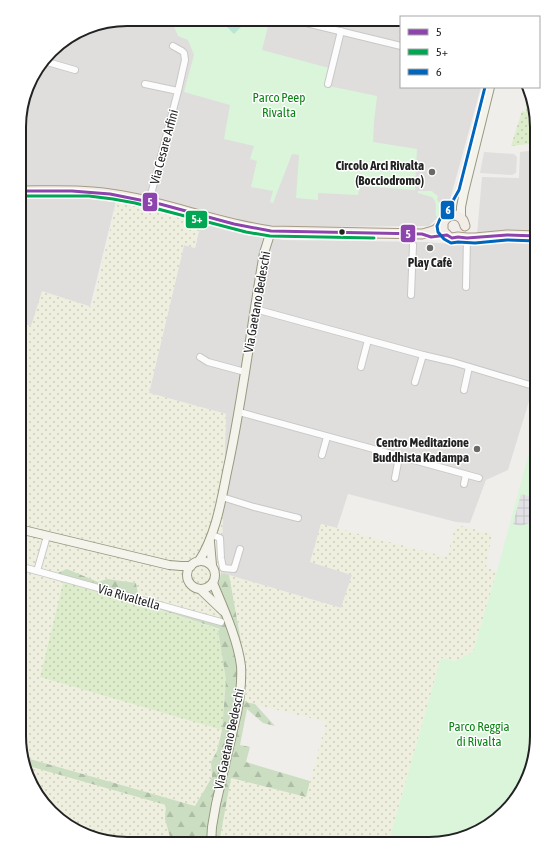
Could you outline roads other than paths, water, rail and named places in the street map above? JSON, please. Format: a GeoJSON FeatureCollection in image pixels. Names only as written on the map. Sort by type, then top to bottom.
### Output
{"type":"FeatureCollection","features":[{"type":"Feature","properties":{"kind":"main road"},"geometry":{"type":"LineString","coordinates":[[462,237],[463,222],[461,207],[490,88]]}},
{"type":"Feature","properties":{"kind":"main road"},"geometry":{"type":"LineString","coordinates":[[26,191],[65,190],[125,196],[247,227],[271,231],[422,234],[435,230],[446,218],[450,216],[464,192]]}},
{"type":"Feature","properties":{"kind":"main road"},"geometry":{"type":"LineString","coordinates":[[450,216],[454,215],[474,232],[486,236]]}},
{"type":"Feature","properties":{"kind":"main road"},"geometry":{"type":"LineString","coordinates":[[443,223],[443,230],[452,238],[530,236]]}},
{"type":"Feature","properties":{"kind":"main road","name":"Via Gaetano Bedeschi"},"geometry":{"type":"LineString","coordinates":[[199,561],[211,537],[222,497],[239,412],[264,253],[271,231]]}},
{"type":"Feature","properties":{"kind":"main road"},"geometry":{"type":"LineString","coordinates":[[422,234],[430,237],[447,235]]}},
{"type":"Feature","properties":{"kind":"main road"},"geometry":{"type":"LineString","coordinates":[[26,531],[169,565],[190,566],[199,561],[208,562],[212,565],[216,573],[213,583],[207,588],[201,590],[196,589],[192,586],[188,579],[187,574],[190,566]]}},
{"type":"Feature","properties":{"kind":"main road","name":"Via Gaetano Bedeschi"},"geometry":{"type":"LineString","coordinates":[[211,537],[212,565]]}},
{"type":"Feature","properties":{"kind":"main road"},"geometry":{"type":"LineString","coordinates":[[169,565],[188,579]]}},
{"type":"Feature","properties":{"kind":"main road","name":"Via Gaetano Bedeschi"},"geometry":{"type":"LineString","coordinates":[[211,837],[216,804],[240,700],[241,683],[241,666],[238,649],[213,583]]}},
{"type":"Feature","properties":{"kind":"main road","name":"Via Gaetano Bedeschi"},"geometry":{"type":"LineString","coordinates":[[201,590],[225,613]]}},
{"type":"Feature","properties":{"kind":"street"},"geometry":{"type":"LineString","coordinates":[[320,26],[400,46]]}},
{"type":"Feature","properties":{"kind":"street"},"geometry":{"type":"LineString","coordinates":[[328,84],[341,31]]}},
{"type":"Feature","properties":{"kind":"street","name":"Via Cesare Arfini"},"geometry":{"type":"LineString","coordinates":[[149,202],[184,66],[185,57],[182,51],[172,46]]}},
{"type":"Feature","properties":{"kind":"street"},"geometry":{"type":"LineString","coordinates":[[49,62],[75,70]]}},
{"type":"Feature","properties":{"kind":"street","name":"Via Cesare Arfini"},"geometry":{"type":"LineString","coordinates":[[145,84],[178,91]]}},
{"type":"Feature","properties":{"kind":"street"},"geometry":{"type":"LineString","coordinates":[[462,237],[466,287]]}},
{"type":"Feature","properties":{"kind":"street"},"geometry":{"type":"LineString","coordinates":[[411,295],[413,245]]}},
{"type":"Feature","properties":{"kind":"street"},"geometry":{"type":"LineString","coordinates":[[255,309],[453,362],[530,385]]}},
{"type":"Feature","properties":{"kind":"street"},"geometry":{"type":"LineString","coordinates":[[361,367],[368,340]]}},
{"type":"Feature","properties":{"kind":"street"},"geometry":{"type":"LineString","coordinates":[[414,382],[423,355]]}},
{"type":"Feature","properties":{"kind":"street","name":"Via Gaetano Bedeschi"},"geometry":{"type":"LineString","coordinates":[[200,358],[208,362],[245,372]]}},
{"type":"Feature","properties":{"kind":"street"},"geometry":{"type":"LineString","coordinates":[[464,390],[469,367]]}},
{"type":"Feature","properties":{"kind":"street"},"geometry":{"type":"LineString","coordinates":[[239,412],[479,478]]}},
{"type":"Feature","properties":{"kind":"street"},"geometry":{"type":"LineString","coordinates":[[322,455],[327,437]]}},
{"type":"Feature","properties":{"kind":"street"},"geometry":{"type":"LineString","coordinates":[[395,478],[400,457]]}},
{"type":"Feature","properties":{"kind":"street"},"geometry":{"type":"LineString","coordinates":[[464,484],[466,475]]}},
{"type":"Feature","properties":{"kind":"street"},"geometry":{"type":"LineString","coordinates":[[222,497],[298,518]]}},
{"type":"Feature","properties":{"kind":"street"},"geometry":{"type":"LineString","coordinates":[[37,571],[47,536]]}},
{"type":"Feature","properties":{"kind":"street"},"geometry":{"type":"LineString","coordinates":[[211,537],[220,538],[222,568],[234,569],[240,549]]}},
{"type":"Feature","properties":{"kind":"street","name":"Via Rivaltella"},"geometry":{"type":"LineString","coordinates":[[26,568],[221,622]]}},
{"type":"Feature","properties":{"kind":"place","name":"Circolo Arci Rivalta (Bocciodromo)"},"geometry":{"type":"Point","coordinates":[432,172]}},
{"type":"Feature","properties":{"kind":"place","name":"Play Cafè"},"geometry":{"type":"Point","coordinates":[430,248]}},
{"type":"Feature","properties":{"kind":"place","name":"Centro Meditazione Buddhista Kadampa"},"geometry":{"type":"Point","coordinates":[477,449]}},
{"type":"Feature","properties":{"kind":"park label","name":"Parco Peep Rivalta"},"geometry":{"type":"Point","coordinates":[279,104]}},
{"type":"Feature","properties":{"kind":"park label","name":"Parco Reggia di Rivalta"},"geometry":{"type":"Point","coordinates":[479,734]}}]}
